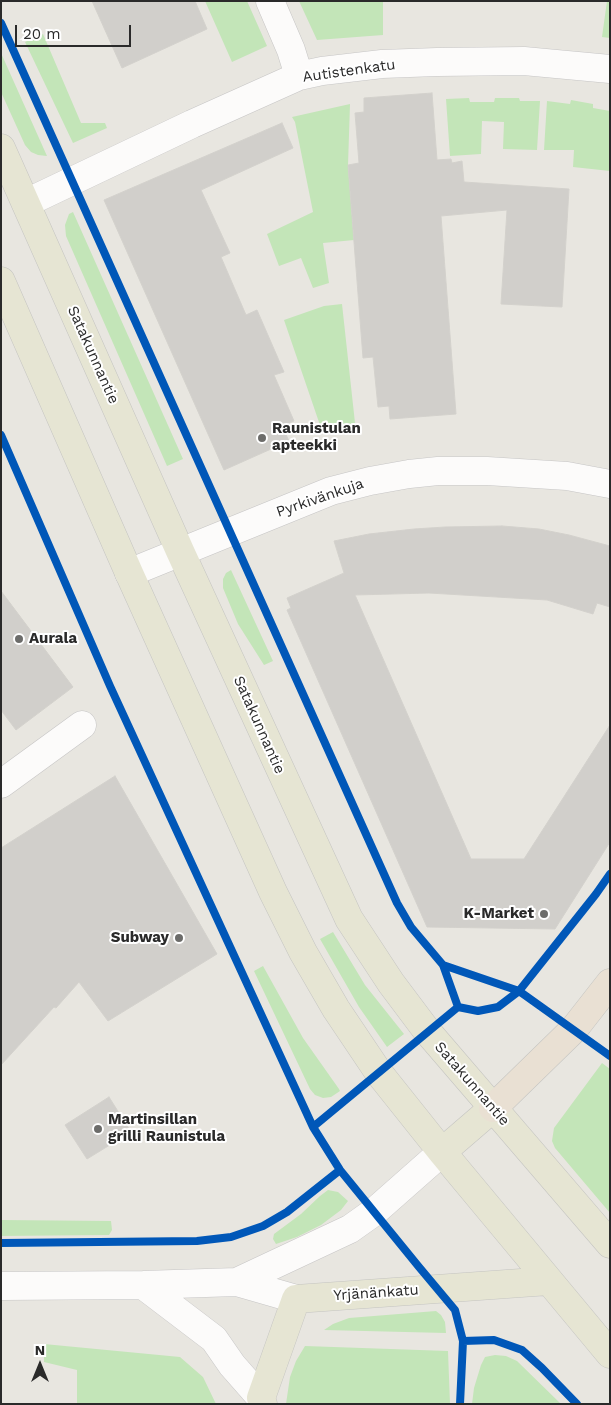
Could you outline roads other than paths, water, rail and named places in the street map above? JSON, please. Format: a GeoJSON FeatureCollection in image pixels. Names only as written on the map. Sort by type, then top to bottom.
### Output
{"type":"FeatureCollection","features":[{"type":"Feature","properties":{"kind":"highway"},"geometry":{"type":"LineString","coordinates":[[493,1108],[574,1029],[610,983]]}},
{"type":"Feature","properties":{"kind":"main road","name":"Satakunnantie"},"geometry":{"type":"LineString","coordinates":[[1,148],[180,551],[349,919],[391,983],[427,1031],[610,1244]]}},
{"type":"Feature","properties":{"kind":"main road"},"geometry":{"type":"LineString","coordinates":[[1,281],[129,573],[273,892],[303,952],[336,1009],[367,1056],[442,1152],[610,1354]]}},
{"type":"Feature","properties":{"kind":"main road"},"geometry":{"type":"LineString","coordinates":[[442,1152],[493,1108]]}},
{"type":"Feature","properties":{"kind":"main road","name":"Yrjänänkatu"},"geometry":{"type":"LineString","coordinates":[[296,1299],[549,1281]]}},
{"type":"Feature","properties":{"kind":"main road"},"geometry":{"type":"LineString","coordinates":[[262,1401],[296,1299]]}},
{"type":"Feature","properties":{"kind":"street"},"geometry":{"type":"LineString","coordinates":[[270,1],[291,50],[299,76]]}},
{"type":"Feature","properties":{"kind":"street","name":"Autistenkatu"},"geometry":{"type":"LineString","coordinates":[[26,203],[192,124],[299,76],[382,64],[436,62],[524,61],[610,69]]}},
{"type":"Feature","properties":{"kind":"street","name":"Pyrkivänkuja"},"geometry":{"type":"LineString","coordinates":[[129,573],[332,491],[370,481],[438,471],[487,470],[568,476],[610,484]]}},
{"type":"Feature","properties":{"kind":"street"},"geometry":{"type":"LineString","coordinates":[[1,784],[82,725]]}},
{"type":"Feature","properties":{"kind":"street","name":"Yrjänänkatu"},"geometry":{"type":"LineString","coordinates":[[237,1282],[350,1229],[374,1212],[442,1152]]}},
{"type":"Feature","properties":{"kind":"street","name":"Yrjänänkatu"},"geometry":{"type":"LineString","coordinates":[[1,1286],[237,1282],[296,1299]]}},
{"type":"Feature","properties":{"kind":"street"},"geometry":{"type":"LineString","coordinates":[[143,1285],[214,1339],[232,1365],[262,1401]]}},
{"type":"Feature","properties":{"kind":"place","name":"Raunistulan apteekki"},"geometry":{"type":"Point","coordinates":[262,438]}},
{"type":"Feature","properties":{"kind":"place","name":"Aurala"},"geometry":{"type":"Point","coordinates":[19,639]}},
{"type":"Feature","properties":{"kind":"place","name":"K-Market"},"geometry":{"type":"Point","coordinates":[544,914]}},
{"type":"Feature","properties":{"kind":"place","name":"Subway"},"geometry":{"type":"Point","coordinates":[179,938]}},
{"type":"Feature","properties":{"kind":"place","name":"Martinsillan grilli Raunistula"},"geometry":{"type":"Point","coordinates":[98,1129]}}]}
